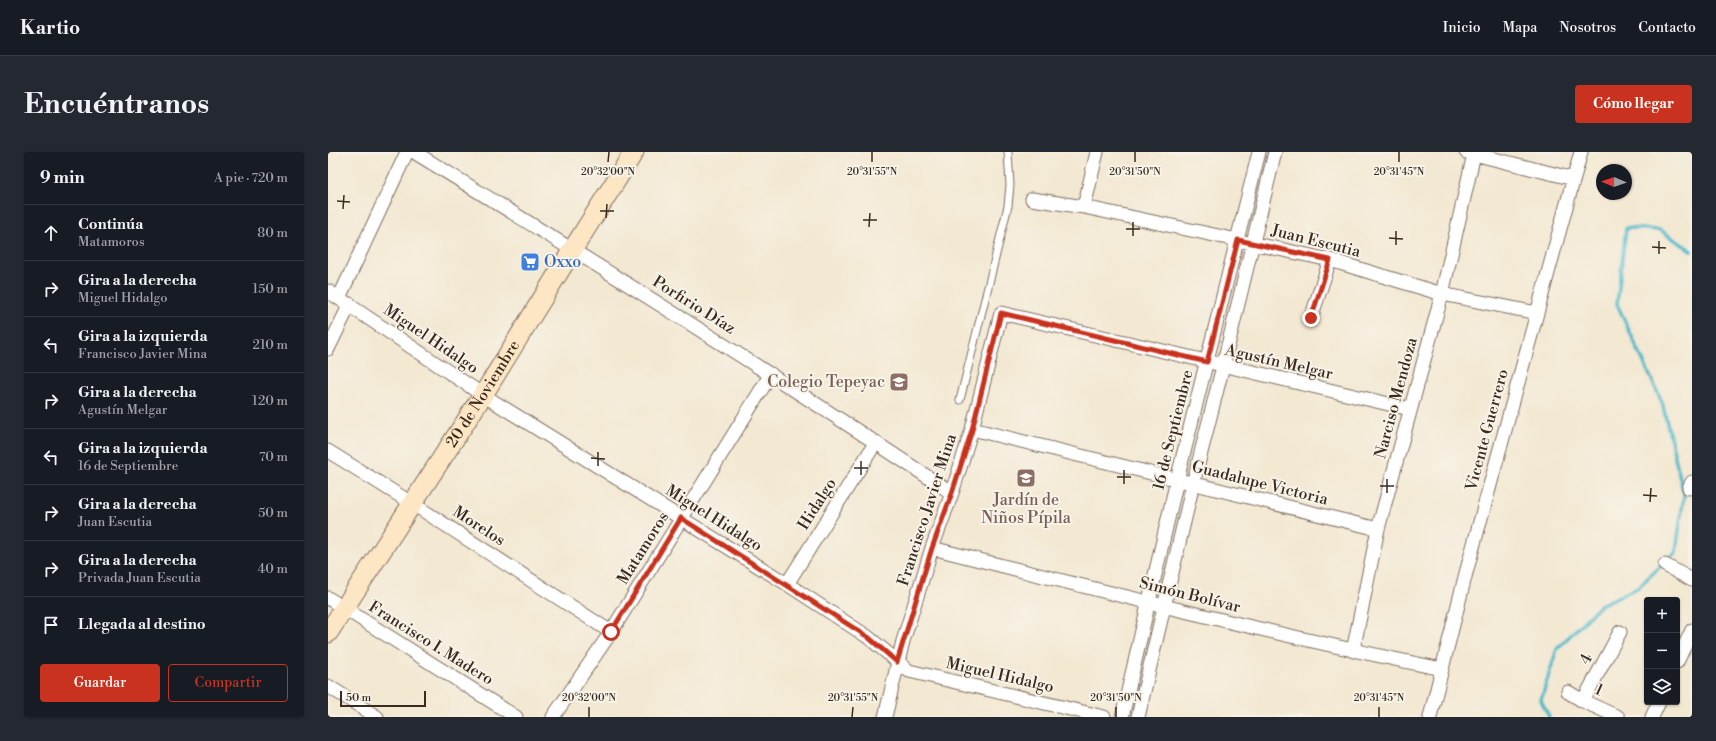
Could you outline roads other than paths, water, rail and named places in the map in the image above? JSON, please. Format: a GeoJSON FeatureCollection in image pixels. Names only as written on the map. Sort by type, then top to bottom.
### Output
{"type":"FeatureCollection","features":[{"type":"Feature","properties":{"kind":"main road","name":"20 de Noviembre"},"geometry":{"type":"LineString","coordinates":[[328,633],[336,603],[413,504],[483,395],[572,249],[634,152]]}},
{"type":"Feature","properties":{"kind":"street"},"geometry":{"type":"LineString","coordinates":[[328,349],[345,301],[408,152]]}},
{"type":"Feature","properties":{"kind":"street","name":"Porfirio Díaz"},"geometry":{"type":"LineString","coordinates":[[414,152],[771,374],[952,493]]}},
{"type":"Feature","properties":{"kind":"street"},"geometry":{"type":"LineString","coordinates":[[1084,207],[1097,152]]}},
{"type":"Feature","properties":{"kind":"street","name":"16 de Septiembre"},"geometry":{"type":"LineString","coordinates":[[1122,717],[1177,480],[1259,152]]}},
{"type":"Feature","properties":{"kind":"street","name":"16 de Septiembre"},"geometry":{"type":"LineString","coordinates":[[1138,717],[1193,484],[1275,152]]}},
{"type":"Feature","properties":{"kind":"street","name":"Vicente Guerrero"},"geometry":{"type":"LineString","coordinates":[[1430,717],[1466,573],[1581,152]]}},
{"type":"Feature","properties":{"kind":"street"},"geometry":{"type":"LineString","coordinates":[[1470,153],[1574,180]]}},
{"type":"Feature","properties":{"kind":"street","name":"Narciso Mendoza"},"geometry":{"type":"LineString","coordinates":[[1353,651],[1378,529],[1442,294],[1470,153]]}},
{"type":"Feature","properties":{"kind":"street","name":"Juan Escutia"},"geometry":{"type":"LineString","coordinates":[[1032,199],[1084,207],[1330,260],[1442,294],[1537,313]]}},
{"type":"Feature","properties":{"kind":"street"},"geometry":{"type":"LineString","coordinates":[[1311,318],[1330,260]]}},
{"type":"Feature","properties":{"kind":"street","name":"Miguel Hidalgo"},"geometry":{"type":"LineString","coordinates":[[328,291],[483,395],[787,584],[868,637],[909,671],[1104,717]]}},
{"type":"Feature","properties":{"kind":"street","name":"Agustín Melgar"},"geometry":{"type":"LineString","coordinates":[[1001,313],[1410,409]]}},
{"type":"Feature","properties":{"kind":"street","name":"Francisco Javier Mina"},"geometry":{"type":"LineString","coordinates":[[885,717],[897,662],[932,548],[952,493],[972,430],[1001,313]]}},
{"type":"Feature","properties":{"kind":"street","name":"Matamoros"},"geometry":{"type":"LineString","coordinates":[[553,717],[611,632],[771,374]]}},
{"type":"Feature","properties":{"kind":"street","name":"Guadalupe Victoria"},"geometry":{"type":"LineString","coordinates":[[972,430],[1378,529]]}},
{"type":"Feature","properties":{"kind":"street","name":"Hidalgo"},"geometry":{"type":"LineString","coordinates":[[787,584],[876,442]]}},
{"type":"Feature","properties":{"kind":"street","name":"Morelos"},"geometry":{"type":"LineString","coordinates":[[328,451],[611,632]]}},
{"type":"Feature","properties":{"kind":"street","name":"Simón Bolívar"},"geometry":{"type":"LineString","coordinates":[[932,548],[1165,607],[1353,651],[1442,669]]}},
{"type":"Feature","properties":{"kind":"street"},"geometry":{"type":"LineString","coordinates":[[1665,565],[1692,580]]}},
{"type":"Feature","properties":{"kind":"street","name":"Francisco I. Madero"},"geometry":{"type":"LineString","coordinates":[[336,603],[516,717]]}},
{"type":"Feature","properties":{"kind":"street"},"geometry":{"type":"LineString","coordinates":[[1680,656],[1692,630]]}},
{"type":"Feature","properties":{"kind":"street","name":"4"},"geometry":{"type":"LineString","coordinates":[[1583,702],[1620,632]]}},
{"type":"Feature","properties":{"kind":"street"},"geometry":{"type":"LineString","coordinates":[[328,686],[377,717]]}},
{"type":"Feature","properties":{"kind":"street","name":"1"},"geometry":{"type":"LineString","coordinates":[[1568,692],[1583,702],[1618,717]]}},
{"type":"Feature","properties":{"kind":"street"},"geometry":{"type":"LineString","coordinates":[[1652,717],[1658,705]]}},
{"type":"Feature","properties":{"kind":"lane"},"geometry":{"type":"LineString","coordinates":[[960,400],[1008,206],[1010,185],[1008,152]]}},
{"type":"Feature","properties":{"kind":"waterway"},"geometry":{"type":"LineString","coordinates":[[1549,717],[1541,700],[1557,649],[1600,605],[1637,588],[1676,552],[1684,495],[1662,402],[1617,304],[1626,228],[1660,230],[1692,251]]}},
{"type":"Feature","properties":{"kind":"place","name":"Oxxo"},"geometry":{"type":"Point","coordinates":[530,262]}},
{"type":"Feature","properties":{"kind":"place","name":"Colegio Tepeyac"},"geometry":{"type":"Point","coordinates":[899,382]}},
{"type":"Feature","properties":{"kind":"place","name":"Jardín de Niños Pípila"},"geometry":{"type":"Point","coordinates":[1026,478]}}]}
